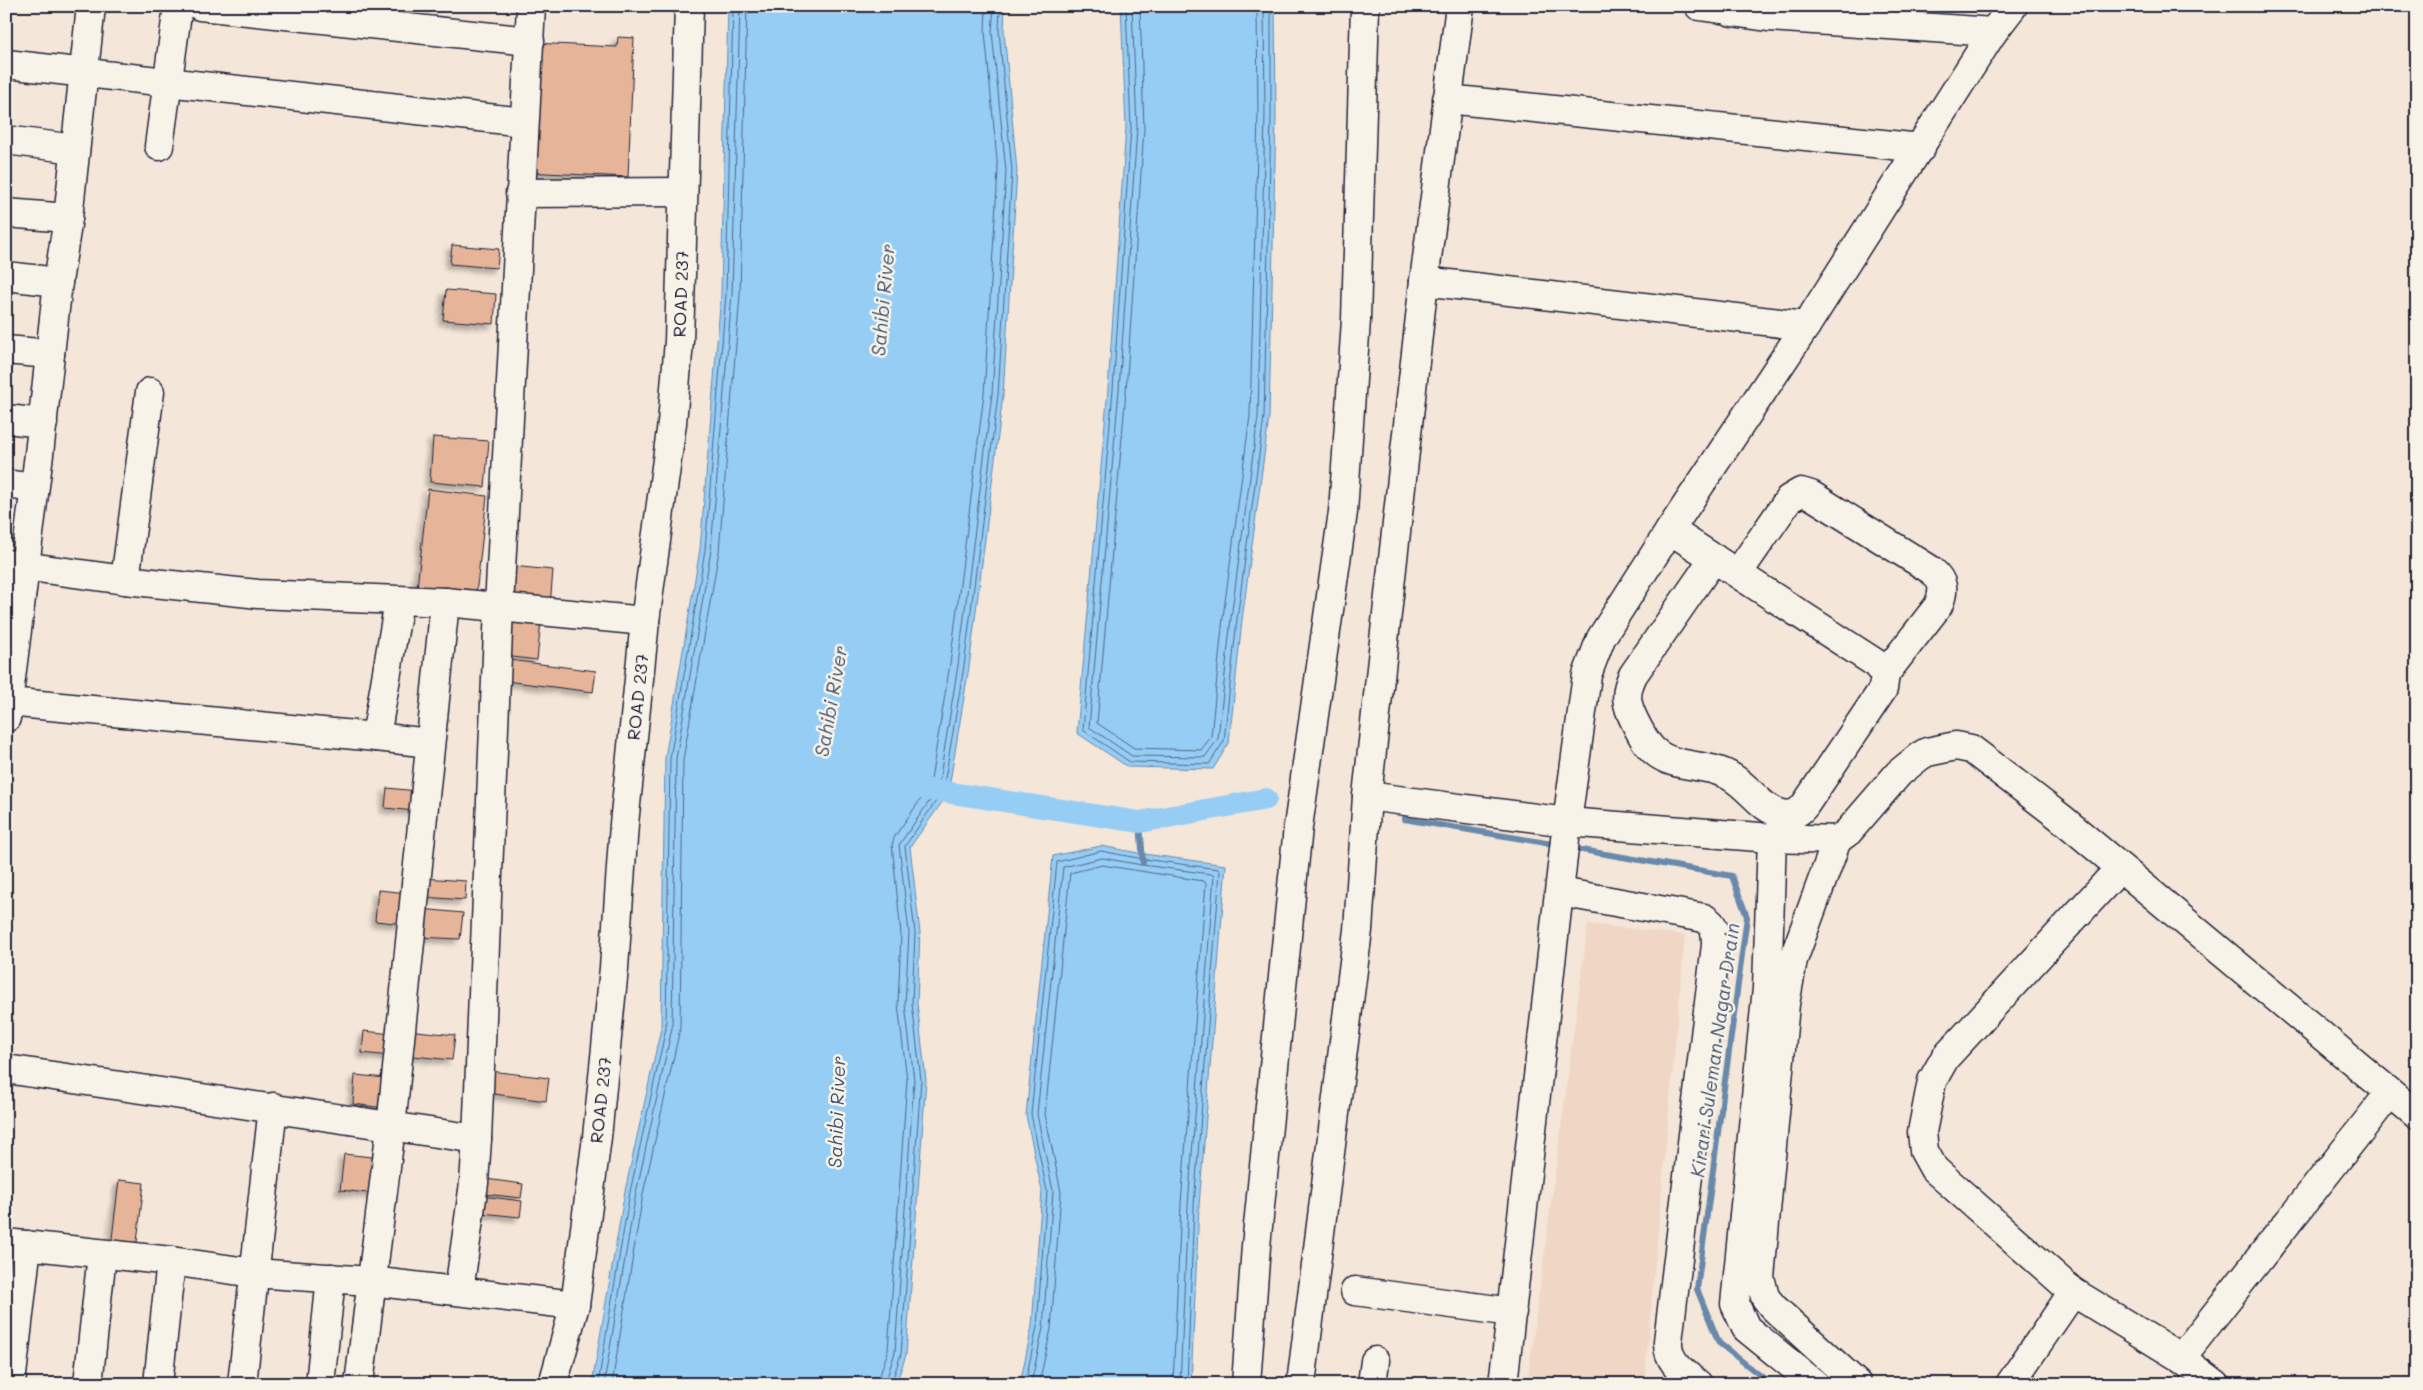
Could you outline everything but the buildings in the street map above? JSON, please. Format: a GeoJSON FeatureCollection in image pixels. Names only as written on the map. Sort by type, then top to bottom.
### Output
{"type":"FeatureCollection","features":[{"type":"Feature","properties":{"kind":"street"},"geometry":{"type":"LineString","coordinates":[[90,6],[68,218],[58,282],[43,423],[34,488],[16,565],[7,710],[376,736],[430,743]]}},
{"type":"Feature","properties":{"kind":"street"},"geometry":{"type":"LineString","coordinates":[[159,146],[178,6]]}},
{"type":"Feature","properties":{"kind":"street"},"geometry":{"type":"LineString","coordinates":[[200,6],[530,42]]}},
{"type":"Feature","properties":{"kind":"street"},"geometry":{"type":"LineString","coordinates":[[459,1291],[474,1183],[477,1139],[499,607],[531,6]]}},
{"type":"Feature","properties":{"kind":"street","name":"ROAD 237"},"geometry":{"type":"LineString","coordinates":[[553,1384],[575,1305],[597,1136],[614,968],[624,824],[645,621],[672,423],[679,341],[689,6]]}},
{"type":"Feature","properties":{"kind":"street"},"geometry":{"type":"LineString","coordinates":[[1246,1384],[1256,1246],[1298,828],[1343,512],[1356,320],[1365,6]]}},
{"type":"Feature","properties":{"kind":"street"},"geometry":{"type":"LineString","coordinates":[[1301,1384],[1358,930],[1367,796],[1424,282],[1460,6]]}},
{"type":"Feature","properties":{"kind":"street"},"geometry":{"type":"LineString","coordinates":[[1699,6],[1728,8],[1739,14],[1913,17],[1993,32]]}},
{"type":"Feature","properties":{"kind":"street"},"geometry":{"type":"LineString","coordinates":[[1503,1384],[1566,832],[1586,675],[1591,660],[1600,638],[1806,326],[1921,148],[1993,32],[2013,6]]}},
{"type":"Feature","properties":{"kind":"street"},"geometry":{"type":"LineString","coordinates":[[6,64],[524,122]]}},
{"type":"Feature","properties":{"kind":"street"},"geometry":{"type":"LineString","coordinates":[[1448,99],[1921,148]]}},
{"type":"Feature","properties":{"kind":"street"},"geometry":{"type":"LineString","coordinates":[[6,140],[75,149]]}},
{"type":"Feature","properties":{"kind":"street"},"geometry":{"type":"LineString","coordinates":[[520,193],[683,192]]}},
{"type":"Feature","properties":{"kind":"street"},"geometry":{"type":"LineString","coordinates":[[6,213],[68,218]]}},
{"type":"Feature","properties":{"kind":"street"},"geometry":{"type":"LineString","coordinates":[[6,276],[58,282]]}},
{"type":"Feature","properties":{"kind":"street"},"geometry":{"type":"LineString","coordinates":[[1424,282],[1806,326]]}},
{"type":"Feature","properties":{"kind":"street"},"geometry":{"type":"LineString","coordinates":[[6,350],[50,354]]}},
{"type":"Feature","properties":{"kind":"street"},"geometry":{"type":"LineString","coordinates":[[126,580],[150,392]]}},
{"type":"Feature","properties":{"kind":"street"},"geometry":{"type":"LineString","coordinates":[[6,419],[43,423]]}},
{"type":"Feature","properties":{"kind":"street"},"geometry":{"type":"LineString","coordinates":[[6,484],[34,488]]}},
{"type":"Feature","properties":{"kind":"street"},"geometry":{"type":"LineString","coordinates":[[1714,558],[1633,675],[1627,688],[1628,707],[1654,751],[1672,760],[1720,771],[1733,778],[1767,808],[1780,814],[1794,814],[1805,805],[1883,690],[1885,674],[1938,606],[1943,595],[1943,586],[1938,576],[1931,570],[1806,492],[1796,494],[1789,500],[1738,573]]}},
{"type":"Feature","properties":{"kind":"street"},"geometry":{"type":"LineString","coordinates":[[1670,530],[1878,664],[1885,674]]}},
{"type":"Feature","properties":{"kind":"street"},"geometry":{"type":"LineString","coordinates":[[16,565],[126,580],[258,594],[445,602],[645,621]]}},
{"type":"Feature","properties":{"kind":"street"},"geometry":{"type":"LineString","coordinates":[[376,736],[399,601]]}},
{"type":"Feature","properties":{"kind":"street"},"geometry":{"type":"LineString","coordinates":[[359,1384],[370,1281],[391,1127],[445,602]]}},
{"type":"Feature","properties":{"kind":"street"},"geometry":{"type":"LineString","coordinates":[[1857,1384],[1773,1307],[1765,1297],[1760,1277],[1785,1004],[1794,960],[1837,840],[1848,832],[1899,773],[1920,756],[1944,747],[1964,746],[1978,754],[2060,817],[2389,1094],[2417,1115]]}},
{"type":"Feature","properties":{"kind":"street"},"geometry":{"type":"LineString","coordinates":[[1367,796],[1566,832],[1837,840]]}},
{"type":"Feature","properties":{"kind":"street"},"geometry":{"type":"LineString","coordinates":[[1772,838],[1767,988],[1735,1304],[1746,1328],[1815,1384]]}},
{"type":"Feature","properties":{"kind":"street"},"geometry":{"type":"LineString","coordinates":[[2120,868],[1946,1058],[1932,1081],[1922,1132],[1924,1151],[1934,1169],[2073,1292],[2180,1358],[2215,1384]]}},
{"type":"Feature","properties":{"kind":"street"},"geometry":{"type":"LineString","coordinates":[[1561,884],[1704,918],[1713,925],[1715,930],[1716,945],[1668,1342],[1668,1350],[1674,1363],[1698,1384]]}},
{"type":"Feature","properties":{"kind":"street"},"geometry":{"type":"LineString","coordinates":[[6,1069],[273,1107],[477,1139]]}},
{"type":"Feature","properties":{"kind":"street"},"geometry":{"type":"LineString","coordinates":[[2180,1358],[2389,1094]]}},
{"type":"Feature","properties":{"kind":"street"},"geometry":{"type":"LineString","coordinates":[[242,1384],[273,1107]]}},
{"type":"Feature","properties":{"kind":"street"},"geometry":{"type":"LineString","coordinates":[[11,1384],[17,1244],[171,1261],[254,1273],[370,1281],[575,1305]]}},
{"type":"Feature","properties":{"kind":"street"},"geometry":{"type":"LineString","coordinates":[[88,1384],[102,1254]]}},
{"type":"Feature","properties":{"kind":"street"},"geometry":{"type":"LineString","coordinates":[[158,1384],[171,1261]]}},
{"type":"Feature","properties":{"kind":"street"},"geometry":{"type":"LineString","coordinates":[[320,1384],[331,1278]]}},
{"type":"Feature","properties":{"kind":"street"},"geometry":{"type":"LineString","coordinates":[[1356,1291],[1512,1312]]}},
{"type":"Feature","properties":{"kind":"street"},"geometry":{"type":"LineString","coordinates":[[2010,1384],[2073,1292]]}},
{"type":"Feature","properties":{"kind":"shaded area"},"geometry":{"type":"Polygon","coordinates":[[[1588,924],[1685,935],[1645,1374],[1657,1384],[1527,1384],[1588,924]]]}},
{"type":"Feature","properties":{"kind":"water","name":"Sahibi River"},"geometry":{"type":"Polygon","coordinates":[[[728,6],[1005,6],[1004,31],[1017,171],[1003,395],[969,667],[948,794],[910,847],[920,933],[917,1003],[926,1080],[906,1355],[896,1384],[592,1384],[625,1191],[661,1028],[665,758],[700,549],[721,294],[728,6]]]}},
{"type":"Feature","properties":{"kind":"water"},"geometry":{"type":"Polygon","coordinates":[[[1121,6],[1275,6],[1276,115],[1269,418],[1242,620],[1229,743],[1213,769],[1128,767],[1077,733],[1108,389],[1126,127],[1121,6]]]}},
{"type":"Feature","properties":{"kind":"water"},"geometry":{"type":"Polygon","coordinates":[[[1101,846],[1226,865],[1199,1206],[1191,1384],[1020,1384],[1032,1326],[1042,1191],[1026,1115],[1053,856],[1101,846]]]}},
{"type":"Feature","properties":{"kind":"waterway"},"geometry":{"type":"LineString","coordinates":[[919,788],[1140,822],[1266,799]]}},
{"type":"Feature","properties":{"kind":"waterway","name":"Kirari Suleman Nagar Drain"},"geometry":{"type":"LineString","coordinates":[[1404,819],[1558,845]]}},
{"type":"Feature","properties":{"kind":"waterway"},"geometry":{"type":"LineString","coordinates":[[1140,822],[1143,863]]}},
{"type":"Feature","properties":{"kind":"waterway","name":"Kirari Suleman Nagar Drain"},"geometry":{"type":"LineString","coordinates":[[1571,848],[1732,876],[1747,917],[1697,1289],[1719,1343],[1771,1384]]}}]}
